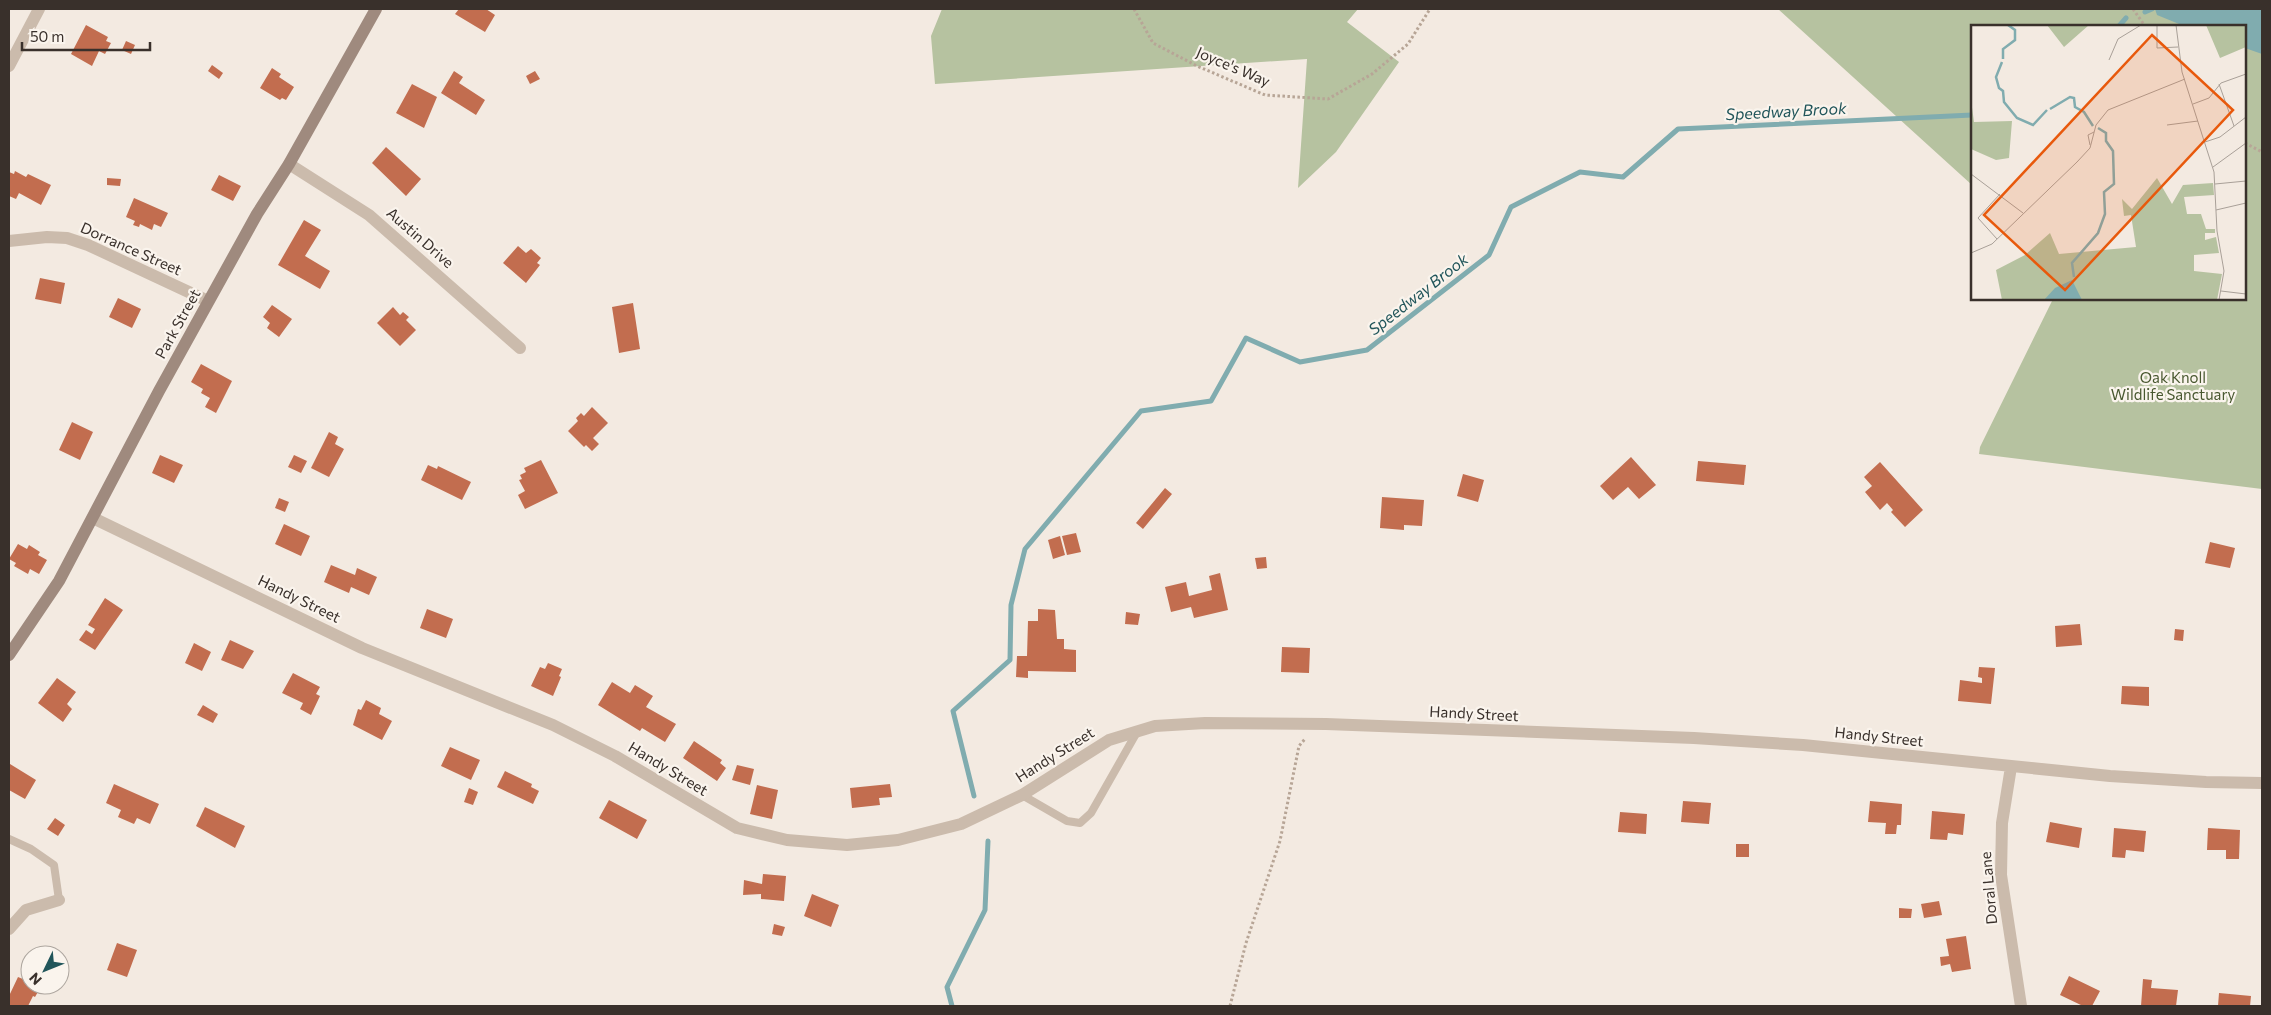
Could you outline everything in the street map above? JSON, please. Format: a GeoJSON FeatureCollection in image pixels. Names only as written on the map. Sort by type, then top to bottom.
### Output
{"type":"FeatureCollection","features":[{"type":"Feature","properties":{"kind":"main road","name":"Park Street"},"geometry":{"type":"LineString","coordinates":[[9,655],[59,581],[256,214],[289,164],[376,9]]}},
{"type":"Feature","properties":{"kind":"street"},"geometry":{"type":"LineString","coordinates":[[9,66],[39,9]]}},
{"type":"Feature","properties":{"kind":"street","name":"Austin Drive"},"geometry":{"type":"LineString","coordinates":[[289,164],[369,215],[520,348]]}},
{"type":"Feature","properties":{"kind":"street","name":"Dorrance Street"},"geometry":{"type":"LineString","coordinates":[[9,241],[47,236],[67,238],[88,245],[208,301]]}},
{"type":"Feature","properties":{"kind":"street","name":"Handy Street"},"geometry":{"type":"LineString","coordinates":[[93,518],[362,648],[553,724],[615,756],[737,828],[787,840],[847,845],[898,840],[961,824],[1022,796],[1109,740],[1155,726],[1205,723],[1326,724],[1694,738],[1803,745],[2110,776],[2206,782],[2262,783]]}},
{"type":"Feature","properties":{"kind":"street","name":"Doral Lane"},"geometry":{"type":"LineString","coordinates":[[2011,767],[2002,823],[2001,875],[2021,1006]]}},
{"type":"Feature","properties":{"kind":"street"},"geometry":{"type":"LineString","coordinates":[[9,929],[26,910],[59,900]]}},
{"type":"Feature","properties":{"kind":"lane"},"geometry":{"type":"LineString","coordinates":[[1022,796],[1066,821],[1080,823],[1091,813],[1137,732]]}},
{"type":"Feature","properties":{"kind":"lane"},"geometry":{"type":"LineString","coordinates":[[9,839],[31,849],[54,865],[59,900]]}},
{"type":"Feature","properties":{"kind":"path","name":"Joyce's Way"},"geometry":{"type":"LineString","coordinates":[[1134,9],[1153,43],[1197,66],[1265,95],[1328,99],[1372,74],[1408,44],[1430,9]]}},
{"type":"Feature","properties":{"kind":"path"},"geometry":{"type":"LineString","coordinates":[[2133,9],[2144,25]]}},
{"type":"Feature","properties":{"kind":"path"},"geometry":{"type":"LineString","coordinates":[[2246,144],[2262,152]]}},
{"type":"Feature","properties":{"kind":"path"},"geometry":{"type":"LineString","coordinates":[[1230,1006],[1246,943],[1280,841],[1298,746],[1311,732],[1326,724]]}},
{"type":"Feature","properties":{"kind":"green space"},"geometry":{"type":"Polygon","coordinates":[[[942,9],[1358,9],[1347,22],[1399,62],[1336,152],[1298,188],[1307,59],[935,84],[931,36],[942,9]]]}},
{"type":"Feature","properties":{"kind":"green space","name":"Oak Knoll Wildlife Sanctuary"},"geometry":{"type":"Polygon","coordinates":[[[1778,9],[2262,9],[2262,489],[1979,454],[1980,447],[2053,300],[2246,300],[2246,25],[1971,25],[1971,184],[1778,9]]]}},
{"type":"Feature","properties":{"kind":"water"},"geometry":{"type":"Polygon","coordinates":[[[2155,9],[2262,9],[2262,54],[2246,48],[2246,25],[2182,25],[2157,15],[2155,9]]]}},
{"type":"Feature","properties":{"kind":"building"},"geometry":{"type":"Polygon","coordinates":[[[459,9],[486,9],[495,15],[485,32],[455,14],[459,9]]]}},
{"type":"Feature","properties":{"kind":"building"},"geometry":{"type":"Polygon","coordinates":[[[86,25],[108,37],[106,41],[111,43],[105,54],[99,51],[92,66],[71,54],[86,25]]]}},
{"type":"Feature","properties":{"kind":"building"},"geometry":{"type":"Polygon","coordinates":[[[126,41],[135,45],[131,54],[122,50],[126,41]]]}},
{"type":"Feature","properties":{"kind":"building"},"geometry":{"type":"Polygon","coordinates":[[[212,65],[223,73],[219,79],[208,71],[212,65]]]}},
{"type":"Feature","properties":{"kind":"building"},"geometry":{"type":"Polygon","coordinates":[[[272,68],[281,74],[279,77],[294,87],[286,100],[282,98],[280,100],[260,88],[272,68]]]}},
{"type":"Feature","properties":{"kind":"building"},"geometry":{"type":"Polygon","coordinates":[[[454,71],[463,77],[459,83],[485,100],[476,115],[441,93],[454,71]]]}},
{"type":"Feature","properties":{"kind":"building"},"geometry":{"type":"Polygon","coordinates":[[[535,71],[540,79],[530,84],[526,76],[535,71]]]}},
{"type":"Feature","properties":{"kind":"building"},"geometry":{"type":"Polygon","coordinates":[[[412,84],[437,97],[424,128],[396,113],[412,84]]]}},
{"type":"Feature","properties":{"kind":"building"},"geometry":{"type":"Polygon","coordinates":[[[386,147],[421,179],[406,196],[372,163],[386,147]]]}},
{"type":"Feature","properties":{"kind":"building"},"geometry":{"type":"Polygon","coordinates":[[[15,171],[26,177],[28,174],[51,185],[41,205],[19,193],[16,199],[9,196],[9,172],[14,174],[15,171]]]}},
{"type":"Feature","properties":{"kind":"building"},"geometry":{"type":"Polygon","coordinates":[[[219,175],[241,186],[233,201],[211,190],[219,175]]]}},
{"type":"Feature","properties":{"kind":"building"},"geometry":{"type":"Polygon","coordinates":[[[107,178],[121,179],[120,186],[107,185],[107,178]]]}},
{"type":"Feature","properties":{"kind":"building"},"geometry":{"type":"Polygon","coordinates":[[[134,198],[168,213],[161,227],[154,224],[152,230],[140,224],[139,227],[133,225],[135,221],[126,217],[134,198]]]}},
{"type":"Feature","properties":{"kind":"building"},"geometry":{"type":"Polygon","coordinates":[[[304,220],[321,230],[305,256],[330,271],[320,289],[278,265],[304,220]]]}},
{"type":"Feature","properties":{"kind":"building"},"geometry":{"type":"Polygon","coordinates":[[[518,246],[526,253],[531,249],[541,258],[537,263],[540,265],[526,283],[503,263],[518,246]]]}},
{"type":"Feature","properties":{"kind":"building"},"geometry":{"type":"Polygon","coordinates":[[[40,278],[65,283],[61,304],[35,299],[40,278]]]}},
{"type":"Feature","properties":{"kind":"building"},"geometry":{"type":"Polygon","coordinates":[[[118,298],[141,309],[132,328],[109,317],[118,298]]]}},
{"type":"Feature","properties":{"kind":"building"},"geometry":{"type":"Polygon","coordinates":[[[633,303],[640,349],[619,353],[612,307],[633,303]]]}},
{"type":"Feature","properties":{"kind":"building"},"geometry":{"type":"Polygon","coordinates":[[[272,305],[292,319],[279,337],[267,328],[270,323],[263,317],[272,305]]]}},
{"type":"Feature","properties":{"kind":"building"},"geometry":{"type":"Polygon","coordinates":[[[393,307],[400,315],[403,312],[409,317],[406,320],[416,330],[400,346],[377,323],[393,307]]]}},
{"type":"Feature","properties":{"kind":"building"},"geometry":{"type":"Polygon","coordinates":[[[201,364],[232,381],[216,413],[205,407],[210,398],[201,393],[203,389],[191,382],[201,364]]]}},
{"type":"Feature","properties":{"kind":"building"},"geometry":{"type":"Polygon","coordinates":[[[592,407],[608,423],[593,438],[599,444],[592,451],[586,445],[584,447],[568,431],[578,421],[576,418],[581,413],[584,416],[592,407]]]}},
{"type":"Feature","properties":{"kind":"building"},"geometry":{"type":"Polygon","coordinates":[[[72,422],[93,432],[80,460],[59,450],[72,422]]]}},
{"type":"Feature","properties":{"kind":"building"},"geometry":{"type":"Polygon","coordinates":[[[329,432],[338,437],[335,444],[344,449],[329,477],[311,468],[329,432]]]}},
{"type":"Feature","properties":{"kind":"building"},"geometry":{"type":"Polygon","coordinates":[[[160,455],[183,465],[174,483],[152,473],[160,455]]]}},
{"type":"Feature","properties":{"kind":"building"},"geometry":{"type":"Polygon","coordinates":[[[294,455],[307,461],[301,473],[288,467],[294,455]]]}},
{"type":"Feature","properties":{"kind":"building"},"geometry":{"type":"Polygon","coordinates":[[[1631,457],[1656,485],[1639,499],[1628,487],[1613,500],[1600,486],[1631,457]]]}},
{"type":"Feature","properties":{"kind":"building"},"geometry":{"type":"Polygon","coordinates":[[[541,460],[558,493],[525,509],[518,495],[525,491],[519,480],[522,479],[520,475],[526,472],[524,468],[541,460]]]}},
{"type":"Feature","properties":{"kind":"building"},"geometry":{"type":"Polygon","coordinates":[[[1698,461],[1746,465],[1744,485],[1696,481],[1698,461]]]}},
{"type":"Feature","properties":{"kind":"building"},"geometry":{"type":"Polygon","coordinates":[[[1880,462],[1923,510],[1905,527],[1891,512],[1893,510],[1887,503],[1880,510],[1865,492],[1872,486],[1864,477],[1880,462]]]}},
{"type":"Feature","properties":{"kind":"building"},"geometry":{"type":"Polygon","coordinates":[[[428,465],[437,469],[438,466],[471,482],[462,500],[421,480],[428,465]]]}},
{"type":"Feature","properties":{"kind":"building"},"geometry":{"type":"Polygon","coordinates":[[[1463,474],[1484,480],[1478,502],[1457,496],[1463,474]]]}},
{"type":"Feature","properties":{"kind":"building"},"geometry":{"type":"Polygon","coordinates":[[[1165,488],[1172,494],[1143,529],[1136,523],[1165,488]]]}},
{"type":"Feature","properties":{"kind":"building"},"geometry":{"type":"Polygon","coordinates":[[[1382,497],[1424,500],[1422,526],[1404,525],[1404,530],[1380,528],[1382,497]]]}},
{"type":"Feature","properties":{"kind":"building"},"geometry":{"type":"Polygon","coordinates":[[[279,498],[289,502],[285,512],[275,508],[279,498]]]}},
{"type":"Feature","properties":{"kind":"building"},"geometry":{"type":"Polygon","coordinates":[[[284,524],[310,536],[301,556],[275,544],[284,524]]]}},
{"type":"Feature","properties":{"kind":"building"},"geometry":{"type":"Polygon","coordinates":[[[1076,533],[1081,552],[1067,555],[1062,536],[1076,533]]]}},
{"type":"Feature","properties":{"kind":"building"},"geometry":{"type":"Polygon","coordinates":[[[1060,536],[1065,555],[1053,559],[1048,540],[1060,536]]]}},
{"type":"Feature","properties":{"kind":"building"},"geometry":{"type":"Polygon","coordinates":[[[2210,542],[2235,548],[2230,568],[2205,563],[2210,542]]]}},
{"type":"Feature","properties":{"kind":"building"},"geometry":{"type":"Polygon","coordinates":[[[18,544],[27,549],[29,545],[40,552],[38,555],[47,560],[39,574],[30,569],[28,574],[14,566],[16,563],[9,559],[18,544]]]}},
{"type":"Feature","properties":{"kind":"building"},"geometry":{"type":"Polygon","coordinates":[[[1266,557],[1267,568],[1257,569],[1255,558],[1266,557]]]}},
{"type":"Feature","properties":{"kind":"building"},"geometry":{"type":"Polygon","coordinates":[[[331,565],[355,575],[357,568],[377,577],[369,595],[351,587],[349,593],[324,582],[331,565]]]}},
{"type":"Feature","properties":{"kind":"building"},"geometry":{"type":"Polygon","coordinates":[[[1220,573],[1228,610],[1194,618],[1191,607],[1171,612],[1165,587],[1186,582],[1189,596],[1212,590],[1209,576],[1220,573]]]}},
{"type":"Feature","properties":{"kind":"building"},"geometry":{"type":"Polygon","coordinates":[[[105,598],[123,610],[95,650],[79,640],[86,630],[92,634],[95,629],[88,625],[105,598]]]}},
{"type":"Feature","properties":{"kind":"building"},"geometry":{"type":"Polygon","coordinates":[[[427,609],[453,619],[446,638],[420,628],[427,609]]]}},
{"type":"Feature","properties":{"kind":"building"},"geometry":{"type":"Polygon","coordinates":[[[1038,609],[1055,610],[1057,639],[1064,639],[1064,649],[1076,650],[1076,672],[1028,671],[1028,678],[1016,677],[1017,656],[1027,656],[1028,621],[1038,621],[1038,609]]]}},
{"type":"Feature","properties":{"kind":"building"},"geometry":{"type":"Polygon","coordinates":[[[1126,612],[1140,614],[1138,625],[1125,624],[1126,612]]]}},
{"type":"Feature","properties":{"kind":"building"},"geometry":{"type":"Polygon","coordinates":[[[2080,624],[2082,645],[2056,647],[2055,626],[2080,624]]]}},
{"type":"Feature","properties":{"kind":"building"},"geometry":{"type":"Polygon","coordinates":[[[2175,629],[2184,630],[2183,641],[2174,640],[2175,629]]]}},
{"type":"Feature","properties":{"kind":"building"},"geometry":{"type":"Polygon","coordinates":[[[230,640],[254,651],[243,669],[221,660],[230,640]]]}},
{"type":"Feature","properties":{"kind":"building"},"geometry":{"type":"Polygon","coordinates":[[[194,643],[211,652],[202,671],[185,663],[194,643]]]}},
{"type":"Feature","properties":{"kind":"building"},"geometry":{"type":"Polygon","coordinates":[[[1282,647],[1310,648],[1309,673],[1281,672],[1282,647]]]}},
{"type":"Feature","properties":{"kind":"building"},"geometry":{"type":"Polygon","coordinates":[[[548,663],[562,669],[559,676],[561,677],[553,696],[531,686],[540,667],[545,669],[548,663]]]}},
{"type":"Feature","properties":{"kind":"building"},"geometry":{"type":"Polygon","coordinates":[[[1979,667],[1995,668],[1991,704],[1958,701],[1960,680],[1982,683],[1982,678],[1978,677],[1979,667]]]}},
{"type":"Feature","properties":{"kind":"building"},"geometry":{"type":"Polygon","coordinates":[[[293,673],[320,687],[316,694],[320,696],[311,715],[300,709],[303,703],[282,693],[293,673]]]}},
{"type":"Feature","properties":{"kind":"building"},"geometry":{"type":"Polygon","coordinates":[[[57,678],[76,692],[67,704],[72,709],[63,722],[38,703],[57,678]]]}},
{"type":"Feature","properties":{"kind":"building"},"geometry":{"type":"Polygon","coordinates":[[[612,682],[630,693],[635,685],[653,696],[646,707],[676,724],[665,742],[642,728],[640,731],[598,705],[612,682]]]}},
{"type":"Feature","properties":{"kind":"building"},"geometry":{"type":"Polygon","coordinates":[[[2122,686],[2149,687],[2149,706],[2121,704],[2122,686]]]}},
{"type":"Feature","properties":{"kind":"building"},"geometry":{"type":"Polygon","coordinates":[[[366,700],[381,708],[379,714],[392,721],[382,740],[353,725],[358,709],[361,710],[366,700]]]}},
{"type":"Feature","properties":{"kind":"building"},"geometry":{"type":"Polygon","coordinates":[[[203,705],[218,714],[213,723],[197,715],[203,705]]]}},
{"type":"Feature","properties":{"kind":"building"},"geometry":{"type":"Polygon","coordinates":[[[694,741],[722,760],[720,763],[726,768],[717,781],[683,758],[694,741]]]}},
{"type":"Feature","properties":{"kind":"building"},"geometry":{"type":"Polygon","coordinates":[[[450,747],[480,760],[471,780],[441,766],[450,747]]]}},
{"type":"Feature","properties":{"kind":"building"},"geometry":{"type":"Polygon","coordinates":[[[10,764],[36,780],[25,799],[9,790],[10,764]]]}},
{"type":"Feature","properties":{"kind":"building"},"geometry":{"type":"Polygon","coordinates":[[[737,765],[754,769],[750,785],[732,780],[737,765]]]}},
{"type":"Feature","properties":{"kind":"building"},"geometry":{"type":"Polygon","coordinates":[[[505,771],[532,784],[531,787],[539,791],[533,804],[497,787],[505,771]]]}},
{"type":"Feature","properties":{"kind":"building"},"geometry":{"type":"Polygon","coordinates":[[[114,784],[159,804],[150,824],[137,818],[134,824],[118,817],[121,810],[106,803],[114,784]]]}},
{"type":"Feature","properties":{"kind":"building"},"geometry":{"type":"Polygon","coordinates":[[[890,784],[892,797],[879,798],[880,805],[852,808],[850,788],[890,784]]]}},
{"type":"Feature","properties":{"kind":"building"},"geometry":{"type":"Polygon","coordinates":[[[757,785],[778,790],[772,819],[750,814],[757,785]]]}},
{"type":"Feature","properties":{"kind":"building"},"geometry":{"type":"Polygon","coordinates":[[[469,788],[478,792],[473,805],[464,802],[469,788]]]}},
{"type":"Feature","properties":{"kind":"building"},"geometry":{"type":"Polygon","coordinates":[[[609,800],[647,820],[637,839],[599,818],[609,800]]]}},
{"type":"Feature","properties":{"kind":"building"},"geometry":{"type":"Polygon","coordinates":[[[1683,801],[1711,803],[1709,824],[1681,822],[1683,801]]]}},
{"type":"Feature","properties":{"kind":"building"},"geometry":{"type":"Polygon","coordinates":[[[1870,801],[1902,804],[1901,825],[1897,825],[1896,834],[1885,834],[1886,823],[1868,822],[1870,801]]]}},
{"type":"Feature","properties":{"kind":"building"},"geometry":{"type":"Polygon","coordinates":[[[205,807],[245,826],[235,848],[196,826],[205,807]]]}},
{"type":"Feature","properties":{"kind":"building"},"geometry":{"type":"Polygon","coordinates":[[[1932,811],[1965,814],[1963,835],[1948,833],[1947,840],[1930,839],[1932,811]]]}},
{"type":"Feature","properties":{"kind":"building"},"geometry":{"type":"Polygon","coordinates":[[[1620,812],[1647,814],[1646,834],[1618,832],[1620,812]]]}},
{"type":"Feature","properties":{"kind":"building"},"geometry":{"type":"Polygon","coordinates":[[[55,818],[65,825],[58,836],[47,829],[55,818]]]}},
{"type":"Feature","properties":{"kind":"building"},"geometry":{"type":"Polygon","coordinates":[[[2050,822],[2082,828],[2079,848],[2046,842],[2050,822]]]}},
{"type":"Feature","properties":{"kind":"building"},"geometry":{"type":"Polygon","coordinates":[[[2114,828],[2146,831],[2144,852],[2126,850],[2125,858],[2112,857],[2114,828]]]}},
{"type":"Feature","properties":{"kind":"building"},"geometry":{"type":"Polygon","coordinates":[[[2208,828],[2240,830],[2239,859],[2226,859],[2226,850],[2207,850],[2208,828]]]}},
{"type":"Feature","properties":{"kind":"building"},"geometry":{"type":"Polygon","coordinates":[[[1736,844],[1749,844],[1749,857],[1736,857],[1736,844]]]}},
{"type":"Feature","properties":{"kind":"building"},"geometry":{"type":"Polygon","coordinates":[[[763,874],[786,876],[784,901],[761,899],[761,894],[743,895],[744,880],[762,884],[763,874]]]}},
{"type":"Feature","properties":{"kind":"building"},"geometry":{"type":"Polygon","coordinates":[[[812,894],[839,905],[831,927],[804,916],[812,894]]]}},
{"type":"Feature","properties":{"kind":"building"},"geometry":{"type":"Polygon","coordinates":[[[1939,901],[1942,915],[1924,918],[1921,904],[1939,901]]]}},
{"type":"Feature","properties":{"kind":"building"},"geometry":{"type":"Polygon","coordinates":[[[1899,908],[1912,909],[1911,918],[1899,918],[1899,908]]]}},
{"type":"Feature","properties":{"kind":"building"},"geometry":{"type":"Polygon","coordinates":[[[774,924],[785,927],[782,936],[772,934],[774,924]]]}},
{"type":"Feature","properties":{"kind":"building"},"geometry":{"type":"Polygon","coordinates":[[[1966,936],[1971,969],[1952,972],[1950,964],[1941,966],[1940,957],[1949,956],[1946,939],[1966,936]]]}},
{"type":"Feature","properties":{"kind":"building"},"geometry":{"type":"Polygon","coordinates":[[[117,943],[137,950],[127,977],[107,970],[117,943]]]}},
{"type":"Feature","properties":{"kind":"building"},"geometry":{"type":"Polygon","coordinates":[[[2069,976],[2100,991],[2092,1006],[2083,1006],[2060,995],[2069,976]]]}},
{"type":"Feature","properties":{"kind":"building"},"geometry":{"type":"Polygon","coordinates":[[[18,977],[20,978],[20,995],[36,995],[35,997],[33,996],[28,1006],[9,1006],[9,996],[18,977]]]}},
{"type":"Feature","properties":{"kind":"building"},"geometry":{"type":"Polygon","coordinates":[[[2143,979],[2152,980],[2151,988],[2178,990],[2176,1006],[2141,1006],[2143,979]]]}},
{"type":"Feature","properties":{"kind":"building"},"geometry":{"type":"Polygon","coordinates":[[[2219,993],[2251,996],[2250,1006],[2218,1006],[2219,993]]]}},
{"type":"Feature","properties":{"kind":"waterway","name":"Speedway Brook"},"geometry":{"type":"LineString","coordinates":[[2145,12],[2152,9]]}},
{"type":"Feature","properties":{"kind":"waterway","name":"Speedway Brook"},"geometry":{"type":"LineString","coordinates":[[2120,25],[2126,18]]}},
{"type":"Feature","properties":{"kind":"waterway","name":"Speedway Brook"},"geometry":{"type":"LineString","coordinates":[[974,796],[953,711],[1010,660],[1011,605],[1025,549],[1141,411],[1211,401],[1246,338],[1300,362],[1367,350],[1489,255],[1511,207],[1580,172],[1623,177],[1678,129],[1971,115]]}},
{"type":"Feature","properties":{"kind":"waterway","name":"Speedway Brook"},"geometry":{"type":"LineString","coordinates":[[952,1006],[947,987],[985,910],[988,841]]}}]}
